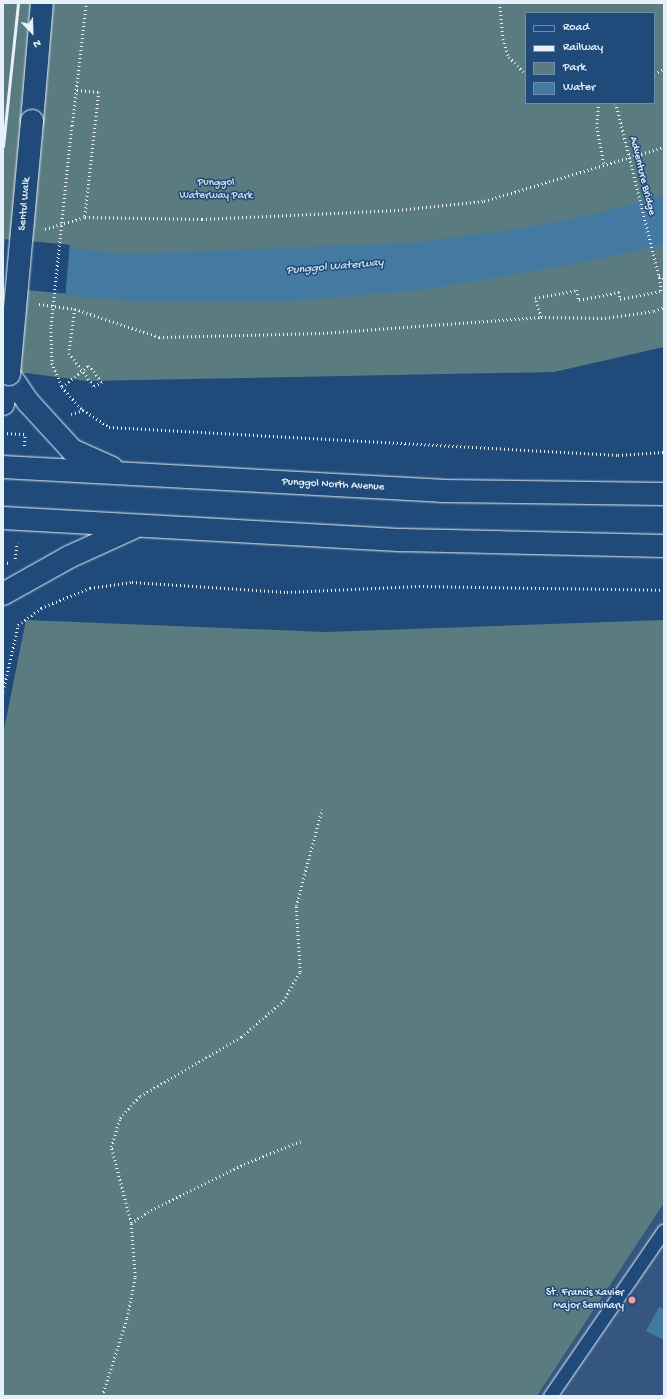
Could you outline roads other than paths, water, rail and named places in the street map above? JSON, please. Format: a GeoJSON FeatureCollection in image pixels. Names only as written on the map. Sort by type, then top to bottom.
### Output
{"type":"FeatureCollection","features":[{"type":"Feature","properties":{"kind":"main road","name":"Sentul Walk"},"geometry":{"type":"LineString","coordinates":[[3,404],[9,374],[42,3]]}},
{"type":"Feature","properties":{"kind":"main road"},"geometry":{"type":"LineString","coordinates":[[9,374],[28,402],[72,450],[122,472]]}},
{"type":"Feature","properties":{"kind":"main road","name":"Punggol North Avenue"},"geometry":{"type":"LineString","coordinates":[[3,467],[122,472],[441,491],[664,494]]}},
{"type":"Feature","properties":{"kind":"main road"},"geometry":{"type":"LineString","coordinates":[[3,518],[402,540],[664,546]]}},
{"type":"Feature","properties":{"kind":"main road"},"geometry":{"type":"LineString","coordinates":[[3,594],[69,557],[136,526]]}},
{"type":"Feature","properties":{"kind":"lane"},"geometry":{"type":"LineString","coordinates":[[550,1396],[664,1230]]}},
{"type":"Feature","properties":{"kind":"water","name":"Punggol Waterway"},"geometry":{"type":"Polygon","coordinates":[[[664,195],[664,245],[584,262],[423,290],[290,301],[129,301],[69,296],[3,286],[3,241],[128,254],[411,243],[517,229],[591,215],[664,195]]]}},
{"type":"Feature","properties":{"kind":"water"},"geometry":{"type":"Polygon","coordinates":[[[659,1307],[664,1309],[664,1340],[646,1331],[659,1307]]]}},
{"type":"Feature","properties":{"kind":"railway"},"geometry":{"type":"LineString","coordinates":[[3,146],[18,3]]}},
{"type":"Feature","properties":{"kind":"place","name":"St. Francis Xavier Major Seminary"},"geometry":{"type":"Point","coordinates":[632,1300]}},
{"type":"Feature","properties":{"kind":"park label","name":"Punggol Waterway Park"},"geometry":{"type":"Point","coordinates":[216,190]}}]}
